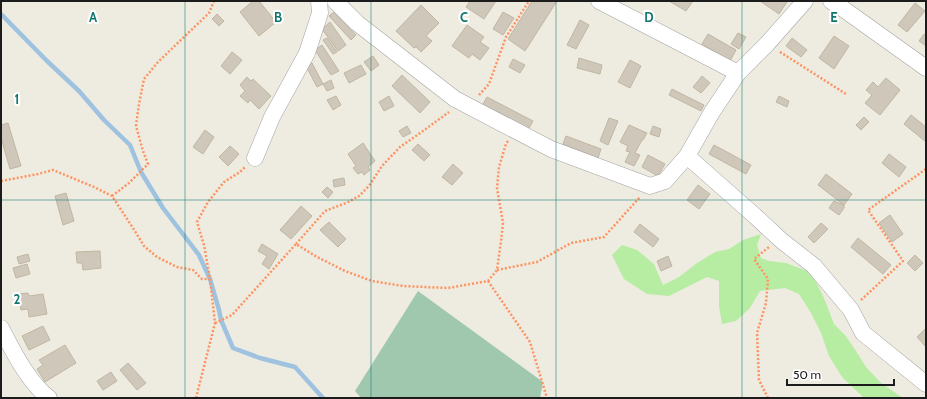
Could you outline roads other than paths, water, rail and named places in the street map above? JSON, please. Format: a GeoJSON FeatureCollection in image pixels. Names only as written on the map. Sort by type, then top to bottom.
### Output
{"type":"FeatureCollection","features":[{"type":"Feature","properties":{"kind":"street"},"geometry":{"type":"LineString","coordinates":[[255,158],[272,117],[307,53],[320,13],[319,1]]}},
{"type":"Feature","properties":{"kind":"street"},"geometry":{"type":"LineString","coordinates":[[335,1],[357,23],[455,99],[551,149],[650,186],[665,181],[687,156],[712,112],[738,73],[767,44],[805,1]]}},
{"type":"Feature","properties":{"kind":"street"},"geometry":{"type":"LineString","coordinates":[[599,1],[738,73]]}},
{"type":"Feature","properties":{"kind":"street"},"geometry":{"type":"LineString","coordinates":[[831,1],[926,68]]}},
{"type":"Feature","properties":{"kind":"street"},"geometry":{"type":"LineString","coordinates":[[687,156],[782,241],[814,266],[851,310],[863,333],[926,384]]}},
{"type":"Feature","properties":{"kind":"street"},"geometry":{"type":"LineString","coordinates":[[1,328],[11,348],[27,373],[49,398]]}},
{"type":"Feature","properties":{"kind":"waterway"},"geometry":{"type":"LineString","coordinates":[[1,14],[79,91],[104,120],[130,145],[141,172],[163,208],[199,255],[210,279],[221,320],[233,348],[260,358],[295,367],[323,398]]}}]}
